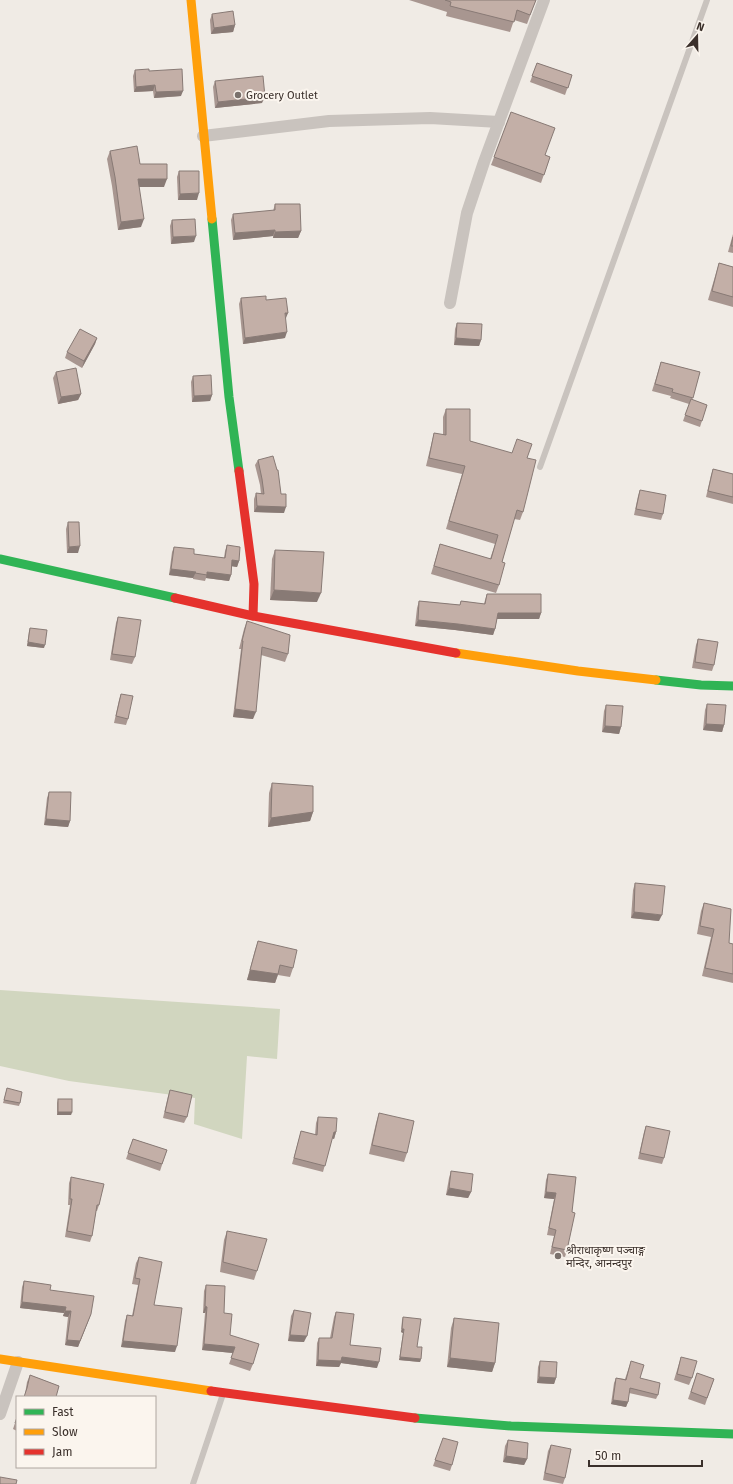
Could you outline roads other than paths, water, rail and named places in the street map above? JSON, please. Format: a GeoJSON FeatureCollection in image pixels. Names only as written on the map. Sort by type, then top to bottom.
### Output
{"type":"FeatureCollection","features":[{"type":"Feature","properties":{"kind":"street"},"geometry":{"type":"LineString","coordinates":[[191,0],[229,397],[254,584],[253,616]]}},
{"type":"Feature","properties":{"kind":"street"},"geometry":{"type":"LineString","coordinates":[[450,303],[467,213],[544,0]]}},
{"type":"Feature","properties":{"kind":"street"},"geometry":{"type":"LineString","coordinates":[[203,136],[329,120],[430,118],[499,122]]}},
{"type":"Feature","properties":{"kind":"street"},"geometry":{"type":"LineString","coordinates":[[0,559],[253,616],[462,654],[646,679],[701,685],[733,686]]}},
{"type":"Feature","properties":{"kind":"street"},"geometry":{"type":"LineString","coordinates":[[0,1359],[406,1417],[511,1426],[733,1434]]}},
{"type":"Feature","properties":{"kind":"street"},"geometry":{"type":"LineString","coordinates":[[0,1414],[18,1362]]}},
{"type":"Feature","properties":{"kind":"lane"},"geometry":{"type":"LineString","coordinates":[[540,468],[707,0]]}},
{"type":"Feature","properties":{"kind":"lane"},"geometry":{"type":"LineString","coordinates":[[193,1484],[223,1392]]}},
{"type":"Feature","properties":{"kind":"place","name":"Grocery Outlet"},"geometry":{"type":"Point","coordinates":[238,95]}},
{"type":"Feature","properties":{"kind":"place","name":"श्रीराधाकृष्ण पञ्चाङ्ग मन्दिर, आनन्दपुर"},"geometry":{"type":"Point","coordinates":[558,1256]}}]}
